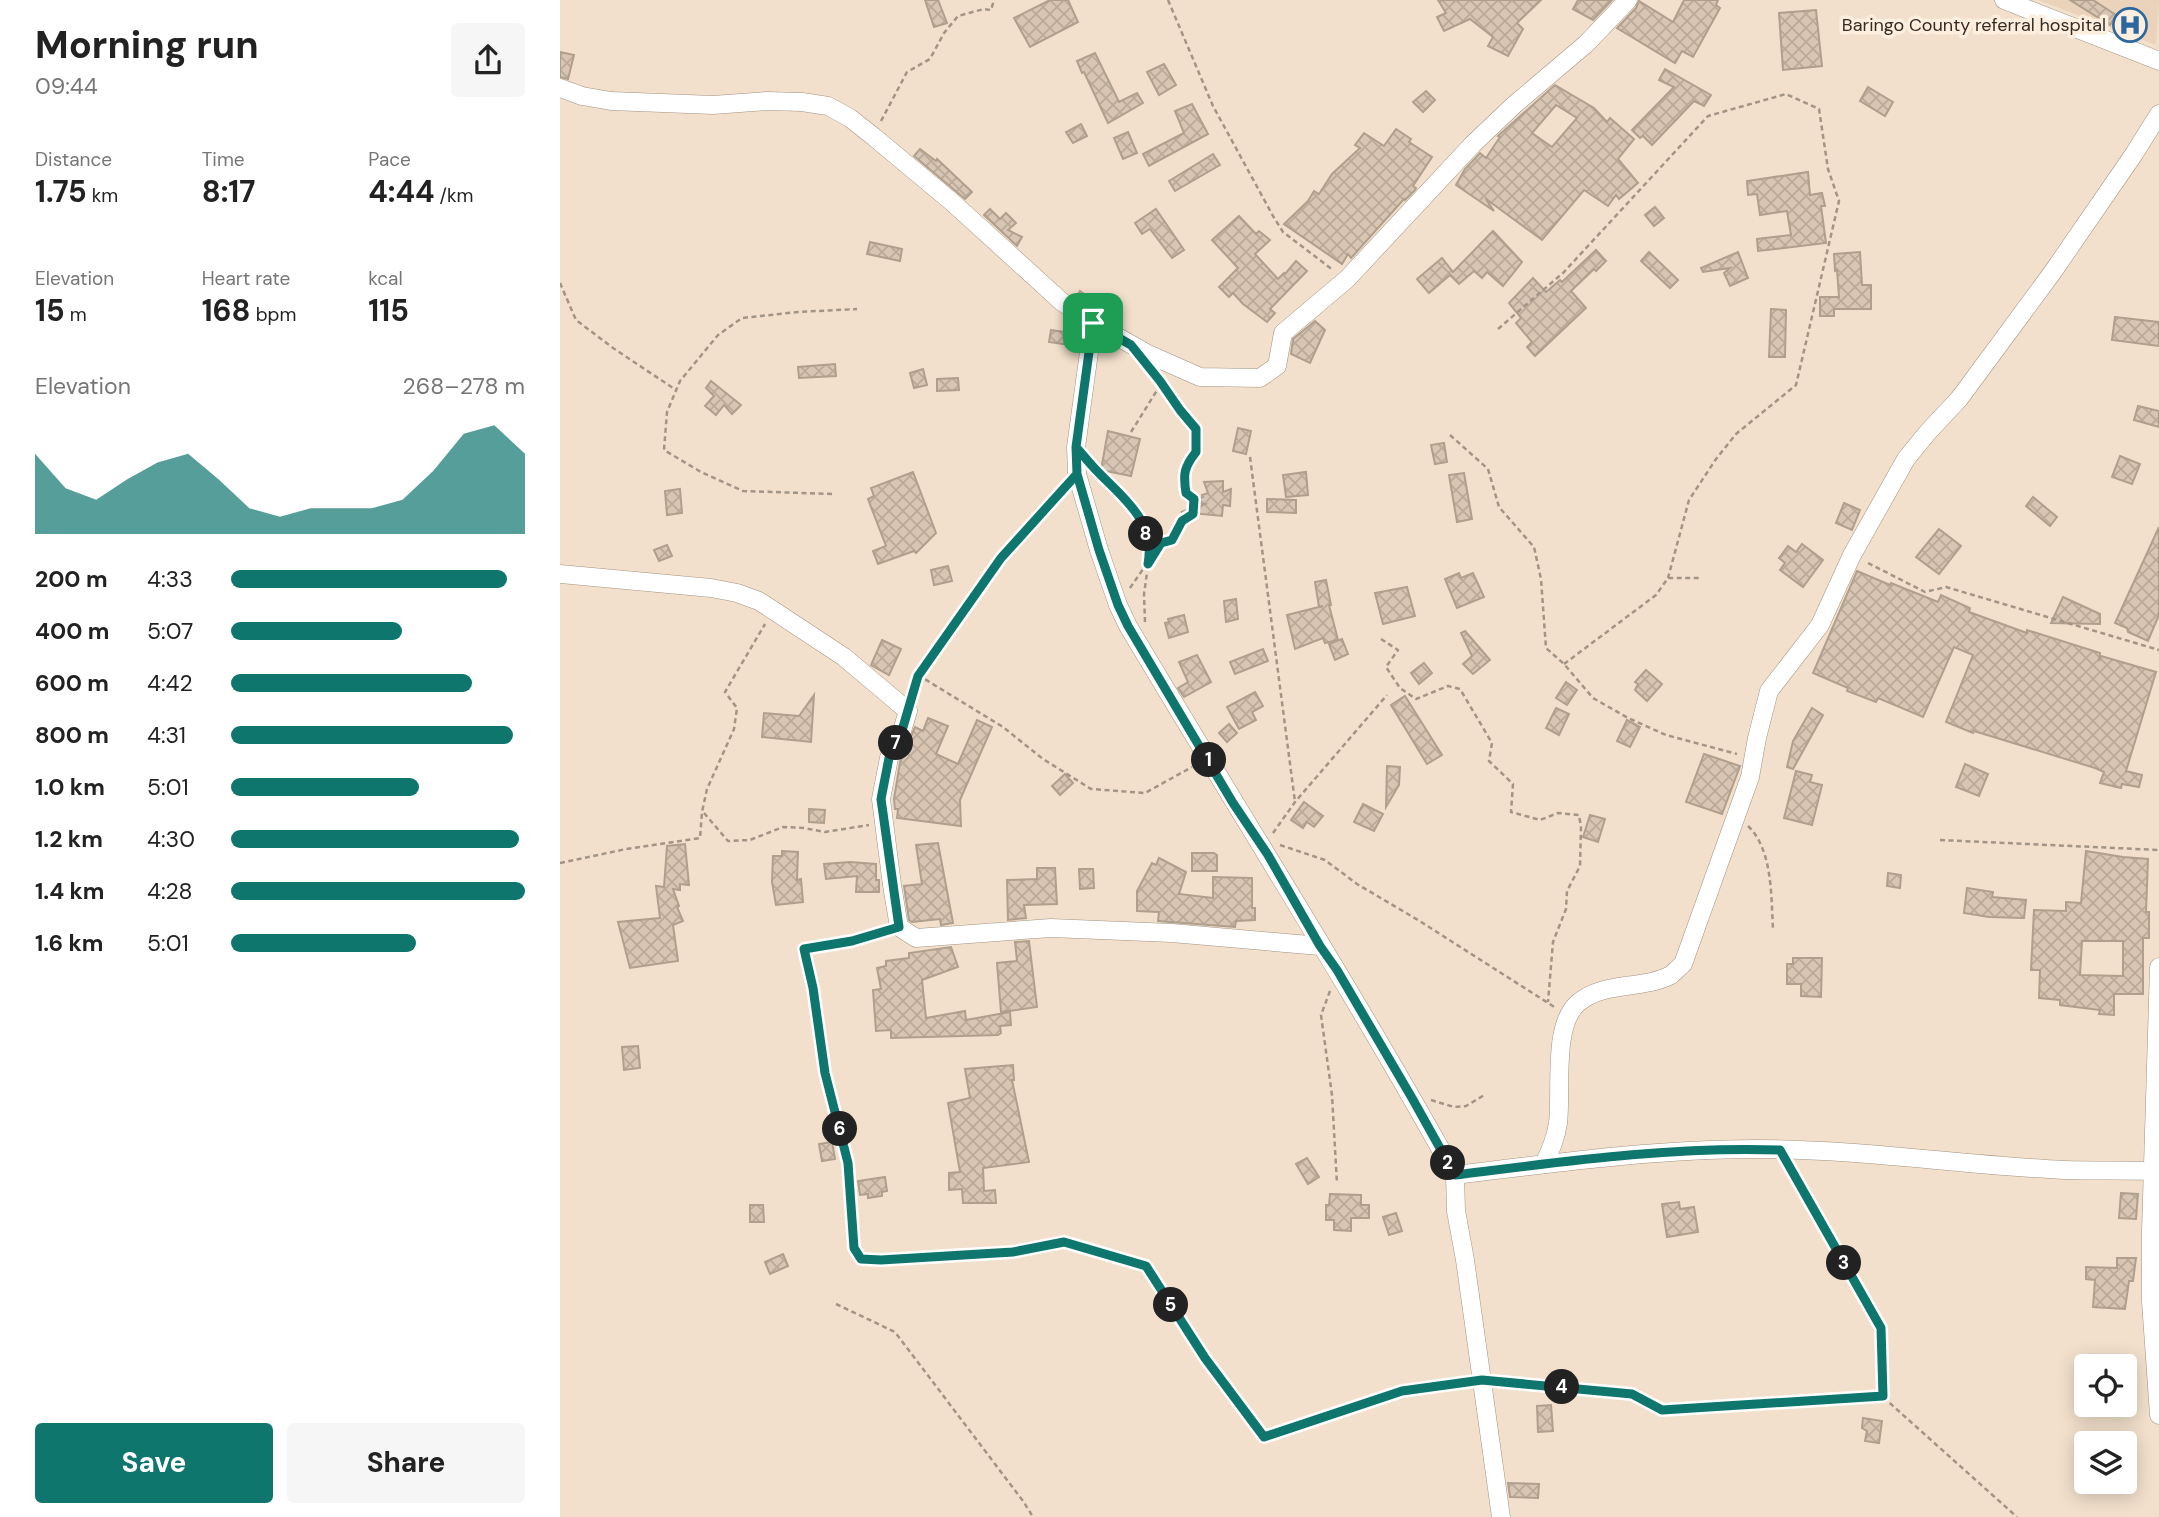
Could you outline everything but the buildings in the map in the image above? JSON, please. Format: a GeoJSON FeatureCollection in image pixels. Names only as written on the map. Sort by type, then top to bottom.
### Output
{"type":"FeatureCollection","features":[{"type":"Feature","properties":{"kind":"street"},"geometry":{"type":"LineString","coordinates":[[560,88],[611,102],[713,104],[767,101],[828,106],[850,118],[874,137],[952,202],[1062,302],[1093,323],[1148,354],[1200,377],[1261,378],[1277,366],[1283,333],[1347,279],[1473,144],[1586,44],[1628,0]]}},
{"type":"Feature","properties":{"kind":"street"},"geometry":{"type":"LineString","coordinates":[[2004,0],[2159,61]]}},
{"type":"Feature","properties":{"kind":"street"},"geometry":{"type":"LineString","coordinates":[[1544,1164],[1558,1126],[1561,1043],[1566,1017],[1577,1003],[1595,993],[1671,975],[1683,964],[1750,777],[1769,691],[1820,625],[1852,555],[1906,459],[1959,399],[2052,273],[2159,114]]}},
{"type":"Feature","properties":{"kind":"street"},"geometry":{"type":"LineString","coordinates":[[1093,323],[1076,447],[1077,474],[1118,605],[1233,803],[1273,850],[1320,946],[1337,970],[1455,1175],[1456,1211],[1501,1517]]}},
{"type":"Feature","properties":{"kind":"street"},"geometry":{"type":"LineString","coordinates":[[560,573],[737,593],[774,609],[844,657],[908,711],[889,758],[881,799],[899,927],[916,939],[1051,928],[1172,933],[1320,946]]}},
{"type":"Feature","properties":{"kind":"street"},"geometry":{"type":"LineString","coordinates":[[2159,967],[2151,1232],[2159,1415]]}},
{"type":"Feature","properties":{"kind":"street"},"geometry":{"type":"LineString","coordinates":[[1455,1175],[1675,1153],[1780,1150],[2065,1170],[2154,1171]]}},
{"type":"Feature","properties":{"kind":"path"},"geometry":{"type":"LineString","coordinates":[[874,137],[907,72],[930,59],[944,33],[958,16],[984,9],[992,10],[994,0]]}},
{"type":"Feature","properties":{"kind":"path"},"geometry":{"type":"LineString","coordinates":[[1168,0],[1213,106],[1283,232],[1347,279]]}},
{"type":"Feature","properties":{"kind":"path"},"geometry":{"type":"LineString","coordinates":[[1498,330],[1564,272],[1708,117],[1786,94],[1819,109],[1828,169],[1839,201],[1796,385],[1737,435],[1716,459],[1689,500],[1668,578],[1656,595],[1564,664]]}},
{"type":"Feature","properties":{"kind":"path"},"geometry":{"type":"LineString","coordinates":[[560,283],[576,320],[676,390]]}},
{"type":"Feature","properties":{"kind":"path"},"geometry":{"type":"LineString","coordinates":[[832,494],[743,491],[701,472],[664,450],[667,412],[680,381],[718,335],[742,318],[857,309]]}},
{"type":"Feature","properties":{"kind":"path"},"geometry":{"type":"LineString","coordinates":[[1118,605],[1161,543],[1172,540],[1182,521],[1193,514],[1194,499],[1186,493],[1183,475],[1196,452],[1196,429],[1153,372]]}},
{"type":"Feature","properties":{"kind":"path"},"geometry":{"type":"LineString","coordinates":[[1131,432],[1161,383]]}},
{"type":"Feature","properties":{"kind":"path"},"geometry":{"type":"LineString","coordinates":[[1450,435],[1488,469],[1499,507],[1534,547],[1541,579],[1546,649],[1564,664],[1593,698],[1628,718],[1666,735],[1754,758]]}},
{"type":"Feature","properties":{"kind":"path"},"geometry":{"type":"LineString","coordinates":[[1076,447],[1133,506],[1146,529],[1148,564],[1144,594],[1145,622]]}},
{"type":"Feature","properties":{"kind":"path"},"geometry":{"type":"LineString","coordinates":[[1250,457],[1295,802]]}},
{"type":"Feature","properties":{"kind":"path"},"geometry":{"type":"LineString","coordinates":[[908,711],[918,676],[1001,558],[1077,474]]}},
{"type":"Feature","properties":{"kind":"path"},"geometry":{"type":"LineString","coordinates":[[1852,555],[1925,592],[1946,587],[2159,650]]}},
{"type":"Feature","properties":{"kind":"path"},"geometry":{"type":"LineString","coordinates":[[1668,578],[1702,578]]}},
{"type":"Feature","properties":{"kind":"path"},"geometry":{"type":"LineString","coordinates":[[560,863],[626,849],[700,838],[707,789],[734,729],[737,708],[725,692],[774,609]]}},
{"type":"Feature","properties":{"kind":"path"},"geometry":{"type":"LineString","coordinates":[[1381,639],[1398,650],[1385,667],[1400,688],[1416,699],[1448,686],[1460,689],[1492,743],[1489,761],[1513,784],[1511,812],[1540,820],[1558,813],[1579,815],[1580,866],[1567,891],[1566,909],[1553,942],[1548,1002]]}},
{"type":"Feature","properties":{"kind":"path"},"geometry":{"type":"LineString","coordinates":[[918,676],[1003,727],[1043,759],[1091,789],[1145,793],[1207,758]]}},
{"type":"Feature","properties":{"kind":"path"},"geometry":{"type":"LineString","coordinates":[[1387,695],[1295,802],[1267,841],[1273,850],[1325,860],[1357,884],[1548,1002],[1566,1017]]}},
{"type":"Feature","properties":{"kind":"path"},"geometry":{"type":"LineString","coordinates":[[702,812],[728,841],[750,840],[783,827],[825,832],[883,822]]}},
{"type":"Feature","properties":{"kind":"path"},"geometry":{"type":"LineString","coordinates":[[1736,815],[1758,835],[1771,880],[1773,929]]}},
{"type":"Feature","properties":{"kind":"path"},"geometry":{"type":"LineString","coordinates":[[1940,840],[2159,850]]}},
{"type":"Feature","properties":{"kind":"path"},"geometry":{"type":"LineString","coordinates":[[899,927],[852,941],[804,949],[813,988],[825,1073],[848,1163],[854,1248],[861,1259],[1013,1252],[1064,1242],[1146,1266],[1205,1358],[1264,1437],[1402,1391],[1482,1380],[1632,1394],[1662,1410],[1883,1396],[2017,1517]]}},
{"type":"Feature","properties":{"kind":"path"},"geometry":{"type":"LineString","coordinates":[[1337,970],[1321,1015],[1332,1095],[1337,1184]]}},
{"type":"Feature","properties":{"kind":"path"},"geometry":{"type":"LineString","coordinates":[[1412,1098],[1454,1107],[1466,1105],[1486,1094]]}},
{"type":"Feature","properties":{"kind":"path"},"geometry":{"type":"LineString","coordinates":[[1780,1150],[1881,1328],[1883,1396]]}},
{"type":"Feature","properties":{"kind":"path"},"geometry":{"type":"LineString","coordinates":[[836,1304],[895,1332],[1033,1517]]}},
{"type":"Feature","properties":{"kind":"shaded area","name":"Baringo County referral hospital"},"geometry":{"type":"Polygon","coordinates":[[[2038,0],[2159,0],[2156,45],[2038,0]]]}},
{"type":"Feature","properties":{"kind":"place","name":"Baringo County referral hospital"},"geometry":{"type":"Point","coordinates":[2130,25]}},
{"type":"Feature","properties":{"kind":"route"},"geometry":{"type":"LineString","coordinates":[[1093,323],[1076,447],[1077,474],[1118,605],[1233,803],[1268,855],[1320,946],[1337,970],[1455,1175],[1675,1153],[1780,1150],[1881,1328],[1883,1396],[1662,1410],[1632,1394],[1482,1380],[1402,1391],[1264,1437],[1205,1358],[1146,1266],[1064,1242],[1013,1252],[861,1259],[854,1248],[848,1163],[825,1073],[813,988],[804,949],[852,941],[899,927],[881,799],[889,758],[901,734],[918,676],[1001,558],[1077,474],[1076,447],[1133,506],[1146,529],[1148,564],[1161,543],[1172,540],[1182,521],[1193,514],[1194,499],[1186,493],[1183,475],[1196,452],[1196,429],[1131,345],[1093,323]]}}]}
